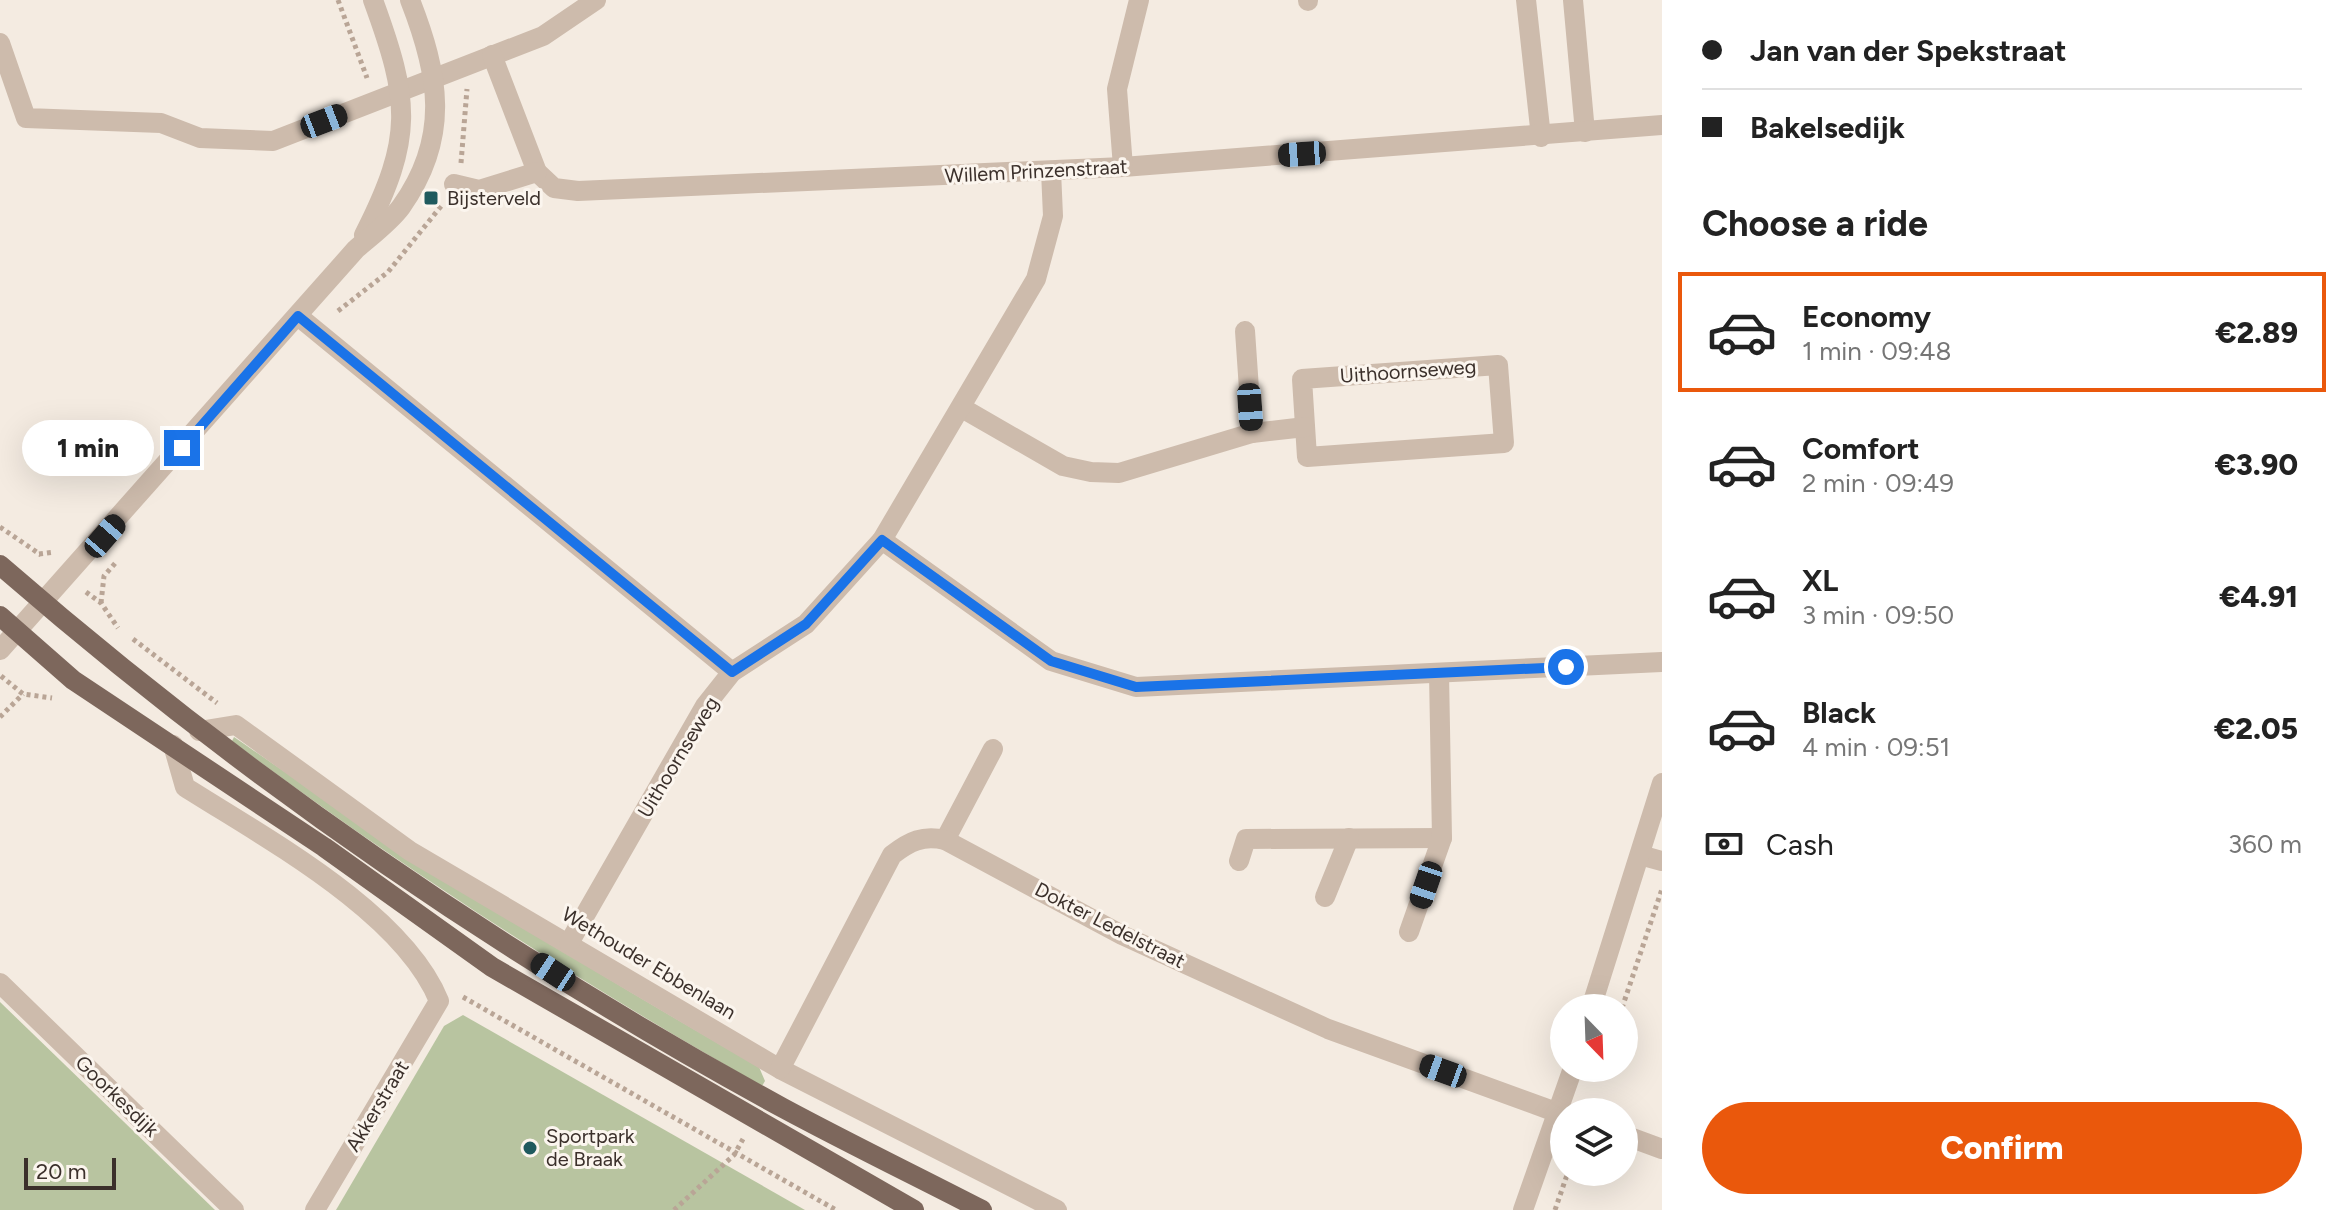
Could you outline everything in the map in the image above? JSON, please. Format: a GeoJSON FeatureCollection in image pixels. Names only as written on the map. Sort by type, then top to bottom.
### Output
{"type":"FeatureCollection","features":[{"type":"Feature","properties":{"kind":"main road"},"geometry":{"type":"LineString","coordinates":[[0,565],[199,731],[401,875],[603,1004],[785,1109],[982,1210]]}},
{"type":"Feature","properties":{"kind":"main road"},"geometry":{"type":"LineString","coordinates":[[0,616],[73,680],[173,745],[492,967],[914,1210]]}},
{"type":"Feature","properties":{"kind":"street"},"geometry":{"type":"LineString","coordinates":[[356,249],[381,202],[395,161],[402,118],[402,90],[373,0]]}},
{"type":"Feature","properties":{"kind":"street"},"geometry":{"type":"LineString","coordinates":[[0,650],[356,249],[401,208],[420,171],[435,119],[435,77],[410,0]]}},
{"type":"Feature","properties":{"kind":"street"},"geometry":{"type":"LineString","coordinates":[[0,43],[26,118],[161,123],[200,138],[273,141],[543,36],[596,0]]}},
{"type":"Feature","properties":{"kind":"street"},"geometry":{"type":"LineString","coordinates":[[1123,167],[1117,89],[1139,0]]}},
{"type":"Feature","properties":{"kind":"street"},"geometry":{"type":"LineString","coordinates":[[1526,0],[1541,137]]}},
{"type":"Feature","properties":{"kind":"street"},"geometry":{"type":"LineString","coordinates":[[1573,0],[1585,132]]}},
{"type":"Feature","properties":{"kind":"street"},"geometry":{"type":"LineString","coordinates":[[454,184],[479,190],[537,172],[492,55]]}},
{"type":"Feature","properties":{"kind":"street","name":"Willem Prinzenstraat"},"geometry":{"type":"LineString","coordinates":[[537,172],[554,188],[578,191],[1123,167],[1541,137],[1662,125]]}},
{"type":"Feature","properties":{"kind":"street","name":"Uithoornseweg"},"geometry":{"type":"LineString","coordinates":[[569,943],[705,706],[732,672],[806,624],[882,540],[1036,279],[1053,216],[1051,171]]}},
{"type":"Feature","properties":{"kind":"street"},"geometry":{"type":"LineString","coordinates":[[298,316],[732,672]]}},
{"type":"Feature","properties":{"kind":"street"},"geometry":{"type":"LineString","coordinates":[[1245,331],[1252,433]]}},
{"type":"Feature","properties":{"kind":"street","name":"Uithoornseweg"},"geometry":{"type":"LineString","coordinates":[[1498,365],[1504,443],[1307,457],[1305,427],[1302,379],[1498,365]]}},
{"type":"Feature","properties":{"kind":"street"},"geometry":{"type":"LineString","coordinates":[[962,408],[1063,466],[1091,472],[1119,473],[1143,468],[1252,433],[1305,427]]}},
{"type":"Feature","properties":{"kind":"street"},"geometry":{"type":"LineString","coordinates":[[882,540],[1051,661],[1136,687],[1662,662]]}},
{"type":"Feature","properties":{"kind":"street"},"geometry":{"type":"LineString","coordinates":[[1409,932],[1442,838],[1439,673]]}},
{"type":"Feature","properties":{"kind":"street"},"geometry":{"type":"LineString","coordinates":[[199,731],[236,725]]}},
{"type":"Feature","properties":{"kind":"street","name":"Wethouder Ebbenlaan"},"geometry":{"type":"LineString","coordinates":[[236,725],[410,851],[780,1069],[1057,1210]]}},
{"type":"Feature","properties":{"kind":"street"},"geometry":{"type":"LineString","coordinates":[[173,745],[185,787],[332,882],[388,931],[431,981],[439,1001]]}},
{"type":"Feature","properties":{"kind":"street"},"geometry":{"type":"LineString","coordinates":[[780,1069],[892,855],[907,843],[928,836],[945,840],[993,749]]}},
{"type":"Feature","properties":{"kind":"street"},"geometry":{"type":"LineString","coordinates":[[1595,994],[1662,783]]}},
{"type":"Feature","properties":{"kind":"street"},"geometry":{"type":"LineString","coordinates":[[1325,897],[1349,838]]}},
{"type":"Feature","properties":{"kind":"street"},"geometry":{"type":"LineString","coordinates":[[1239,861],[1246,839],[1442,838]]}},
{"type":"Feature","properties":{"kind":"street","name":"Dokter Ledelstraat"},"geometry":{"type":"LineString","coordinates":[[945,840],[1122,935],[1328,1029],[1550,1111]]}},
{"type":"Feature","properties":{"kind":"street"},"geometry":{"type":"LineString","coordinates":[[1640,855],[1662,861]]}},
{"type":"Feature","properties":{"kind":"street","name":"Goorkesdijk"},"geometry":{"type":"LineString","coordinates":[[0,983],[234,1210]]}},
{"type":"Feature","properties":{"kind":"street","name":"Akkerstraat"},"geometry":{"type":"LineString","coordinates":[[315,1210],[439,1001]]}},
{"type":"Feature","properties":{"kind":"street"},"geometry":{"type":"LineString","coordinates":[[1638,1140],[1662,1149]]}},
{"type":"Feature","properties":{"kind":"street"},"geometry":{"type":"LineString","coordinates":[[1523,1210],[1550,1142]]}},
{"type":"Feature","properties":{"kind":"path"},"geometry":{"type":"LineString","coordinates":[[338,0],[375,102]]}},
{"type":"Feature","properties":{"kind":"path"},"geometry":{"type":"LineString","coordinates":[[0,527],[39,554]]}},
{"type":"Feature","properties":{"kind":"path"},"geometry":{"type":"LineString","coordinates":[[101,603],[115,626],[218,704],[236,725]]}},
{"type":"Feature","properties":{"kind":"path"},"geometry":{"type":"LineString","coordinates":[[0,675],[23,694],[42,694],[58,700]]}},
{"type":"Feature","properties":{"kind":"path"},"geometry":{"type":"LineString","coordinates":[[0,717],[23,694]]}},
{"type":"Feature","properties":{"kind":"path"},"geometry":{"type":"LineString","coordinates":[[1627,994],[1662,889]]}},
{"type":"Feature","properties":{"kind":"path"},"geometry":{"type":"LineString","coordinates":[[439,1001],[457,996],[470,998],[734,1155],[836,1210]]}},
{"type":"Feature","properties":{"kind":"path"},"geometry":{"type":"LineString","coordinates":[[674,1210],[734,1155],[754,1120]]}},
{"type":"Feature","properties":{"kind":"path"},"geometry":{"type":"LineString","coordinates":[[1555,1210],[1563,1186]]}},
{"type":"Feature","properties":{"kind":"green space"},"geometry":{"type":"Polygon","coordinates":[[[234,737],[493,908],[759,1067],[765,1081],[762,1086],[625,1006],[491,922],[296,788],[232,741],[234,737]]]}},
{"type":"Feature","properties":{"kind":"green space"},"geometry":{"type":"Polygon","coordinates":[[[0,1002],[215,1210],[0,1210],[0,1002]]]}},
{"type":"Feature","properties":{"kind":"green space","name":"Sportpark de Braak"},"geometry":{"type":"Polygon","coordinates":[[[463,1015],[805,1210],[336,1210],[444,1026],[463,1015]]]}},
{"type":"Feature","properties":{"kind":"place","name":"Bijsterveld"},"geometry":{"type":"Point","coordinates":[431,198]}},
{"type":"Feature","properties":{"kind":"place","name":"Sportpark de Braak"},"geometry":{"type":"Point","coordinates":[530,1148]}},
{"type":"Feature","properties":{"kind":"route"},"geometry":{"type":"LineString","coordinates":[[182,448],[298,316],[732,672],[806,624],[882,540],[1051,661],[1136,687],[1566,667]]}}]}
